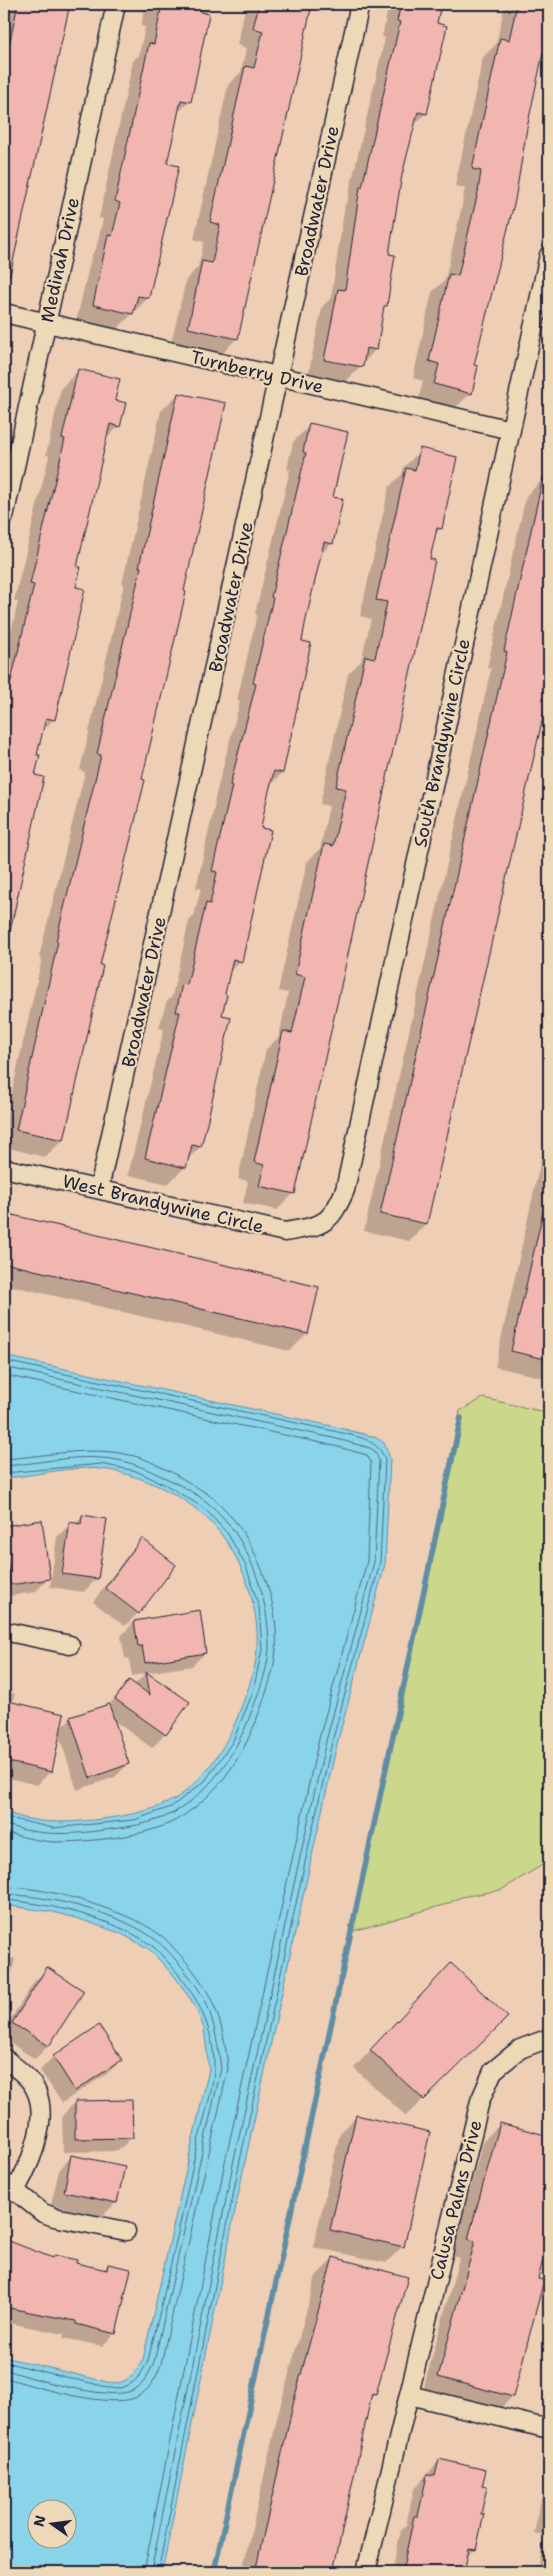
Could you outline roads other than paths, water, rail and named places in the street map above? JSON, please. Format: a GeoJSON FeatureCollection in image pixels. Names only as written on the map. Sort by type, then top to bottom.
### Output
{"type":"FeatureCollection","features":[{"type":"Feature","properties":{"kind":"street","name":"Medinah Drive"},"geometry":{"type":"LineString","coordinates":[[4,517],[116,4]]}},
{"type":"Feature","properties":{"kind":"street","name":"Broadwater Drive"},"geometry":{"type":"LineString","coordinates":[[99,1189],[360,4]]}},
{"type":"Feature","properties":{"kind":"street","name":"South Brandywine Circle"},"geometry":{"type":"LineString","coordinates":[[322,1226],[336,1210],[344,1190],[549,255]]}},
{"type":"Feature","properties":{"kind":"street","name":"Turnberry Drive"},"geometry":{"type":"LineString","coordinates":[[4,313],[511,430]]}},
{"type":"Feature","properties":{"kind":"street","name":"West Brandywine Circle"},"geometry":{"type":"LineString","coordinates":[[4,1168],[285,1232],[322,1226]]}},
{"type":"Feature","properties":{"kind":"street"},"geometry":{"type":"LineString","coordinates":[[4,1631],[70,1645]]}},
{"type":"Feature","properties":{"kind":"street","name":"Calusa Palms Drive"},"geometry":{"type":"LineString","coordinates":[[366,2572],[480,2101],[493,2071],[520,2049],[549,2038]]}},
{"type":"Feature","properties":{"kind":"street"},"geometry":{"type":"LineString","coordinates":[[4,2058],[31,2081],[38,2099],[38,2137],[33,2156],[10,2186],[43,2213],[54,2217],[126,2231]]}},
{"type":"Feature","properties":{"kind":"street"},"geometry":{"type":"LineString","coordinates":[[409,2395],[549,2429]]}},
{"type":"Feature","properties":{"kind":"water"},"geometry":{"type":"Polygon","coordinates":[[[4,1356],[375,1437],[384,1443],[390,1458],[385,1564],[337,1744],[307,1878],[244,2166],[162,2572],[4,2572],[4,2357],[115,2384],[125,2381],[138,2369],[143,2359],[209,2069],[204,2028],[195,2006],[176,1978],[149,1949],[120,1933],[79,1919],[53,1912],[4,1905],[4,1811],[15,1816],[39,1821],[64,1822],[101,1819],[150,1809],[167,1803],[189,1789],[217,1756],[231,1733],[246,1695],[252,1677],[257,1649],[255,1612],[244,1575],[226,1541],[201,1513],[167,1490],[127,1474],[102,1469],[78,1468],[4,1478],[4,1356]]]}},
{"type":"Feature","properties":{"kind":"waterway"},"geometry":{"type":"LineString","coordinates":[[214,2572],[461,1418]]}}]}
